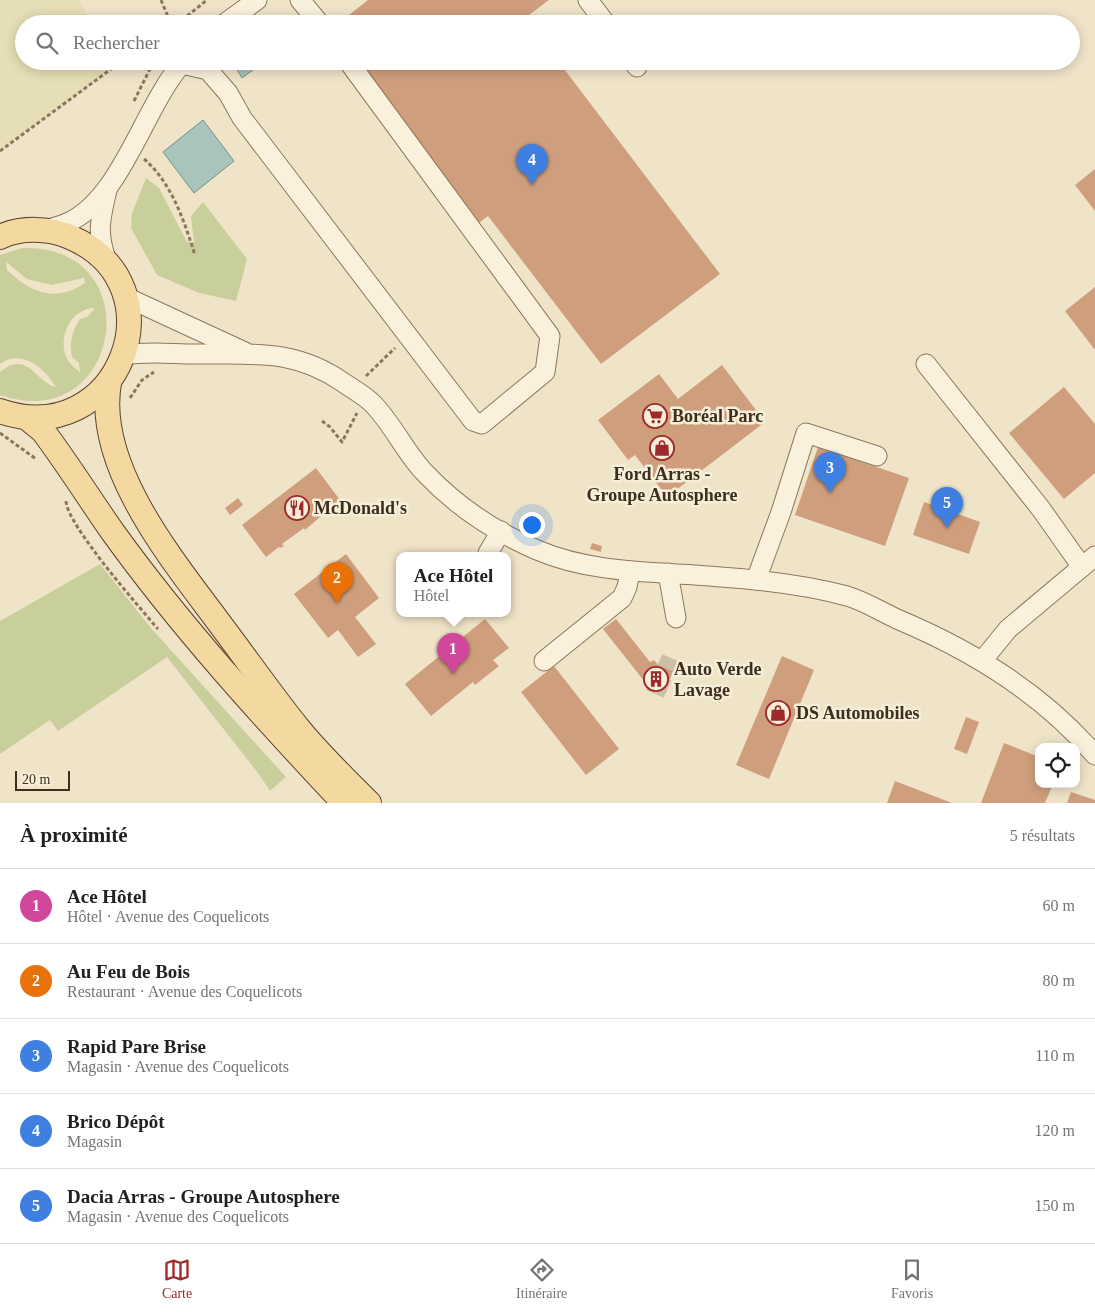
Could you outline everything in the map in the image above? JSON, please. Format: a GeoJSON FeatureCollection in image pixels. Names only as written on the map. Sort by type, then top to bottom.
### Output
{"type":"FeatureCollection","features":[{"type":"Feature","properties":{"kind":"main road"},"geometry":{"type":"LineString","coordinates":[[0,411],[27,418],[50,417],[72,411],[92,399],[109,383],[118,369],[124,354],[129,325],[126,297],[108,264],[80,241],[64,234],[46,230],[24,230],[1,236]]}},
{"type":"Feature","properties":{"kind":"main road"},"geometry":{"type":"LineString","coordinates":[[109,383],[105,404],[119,460],[134,495],[160,541],[298,728],[368,803]]}},
{"type":"Feature","properties":{"kind":"main road"},"geometry":{"type":"LineString","coordinates":[[27,418],[43,431],[112,531],[179,616],[279,734],[344,803]]}},
{"type":"Feature","properties":{"kind":"street"},"geometry":{"type":"LineString","coordinates":[[236,15],[257,0]]}},
{"type":"Feature","properties":{"kind":"street"},"geometry":{"type":"LineString","coordinates":[[300,0],[312,15]]}},
{"type":"Feature","properties":{"kind":"street"},"geometry":{"type":"LineString","coordinates":[[588,0],[599,15]]}},
{"type":"Feature","properties":{"kind":"street"},"geometry":{"type":"LineString","coordinates":[[46,230],[68,223],[82,214],[107,190],[154,105],[178,70]]}},
{"type":"Feature","properties":{"kind":"street"},"geometry":{"type":"LineString","coordinates":[[208,70],[228,93],[242,118],[473,421],[482,424],[545,372],[550,336],[355,70]]}},
{"type":"Feature","properties":{"kind":"street"},"geometry":{"type":"LineString","coordinates":[[107,190],[100,221],[100,244],[108,264]]}},
{"type":"Feature","properties":{"kind":"street"},"geometry":{"type":"LineString","coordinates":[[126,297],[251,354]]}},
{"type":"Feature","properties":{"kind":"street"},"geometry":{"type":"LineString","coordinates":[[124,354],[143,352],[251,354],[292,358],[312,363],[356,389],[372,403],[424,472],[466,511],[536,550],[571,562],[606,570],[756,580],[821,590],[850,597],[925,629],[982,661],[1018,685],[1059,719],[1095,755]]}},
{"type":"Feature","properties":{"kind":"street"},"geometry":{"type":"LineString","coordinates":[[926,364],[1040,509],[1088,562],[1008,629],[982,661]]}},
{"type":"Feature","properties":{"kind":"street"},"geometry":{"type":"LineString","coordinates":[[756,580],[781,512],[806,433],[877,456]]}},
{"type":"Feature","properties":{"kind":"street"},"geometry":{"type":"LineString","coordinates":[[489,552],[501,531]]}},
{"type":"Feature","properties":{"kind":"street"},"geometry":{"type":"LineString","coordinates":[[544,661],[622,598],[628,587],[630,572]]}},
{"type":"Feature","properties":{"kind":"street"},"geometry":{"type":"LineString","coordinates":[[668,573],[676,618]]}},
{"type":"Feature","properties":{"kind":"path"},"geometry":{"type":"LineString","coordinates":[[161,0],[167,15]]}},
{"type":"Feature","properties":{"kind":"path"},"geometry":{"type":"LineString","coordinates":[[188,15],[207,0]]}},
{"type":"Feature","properties":{"kind":"path"},"geometry":{"type":"LineString","coordinates":[[0,151],[110,70]]}},
{"type":"Feature","properties":{"kind":"path"},"geometry":{"type":"LineString","coordinates":[[131,148],[153,167],[174,198],[194,254]]}},
{"type":"Feature","properties":{"kind":"path"},"geometry":{"type":"LineString","coordinates":[[130,400],[133,391],[142,380],[158,370]]}},
{"type":"Feature","properties":{"kind":"path"},"geometry":{"type":"LineString","coordinates":[[0,433],[37,459],[42,466]]}},
{"type":"Feature","properties":{"kind":"shaded area"},"geometry":{"type":"Polygon","coordinates":[[[0,0],[79,0],[87,15],[15,15],[15,70],[110,70],[0,151],[0,0]]]}},
{"type":"Feature","properties":{"kind":"green space"},"geometry":{"type":"Polygon","coordinates":[[[146,178],[159,188],[187,242],[194,242],[191,216],[203,202],[247,259],[236,301],[199,293],[157,275],[131,228],[132,213],[146,178]]]}},
{"type":"Feature","properties":{"kind":"green space"},"geometry":{"type":"Polygon","coordinates":[[[22,248],[63,255],[91,275],[104,304],[105,336],[95,366],[73,389],[41,401],[0,395],[0,372],[18,364],[31,369],[42,379],[56,387],[46,374],[24,359],[16,358],[0,364],[0,255],[22,248]],[[6,262],[7,270],[16,278],[25,285],[44,293],[64,293],[85,283],[84,278],[52,285],[27,279],[6,262]],[[95,308],[80,312],[74,317],[66,330],[64,338],[66,357],[80,372],[79,363],[72,357],[72,337],[80,319],[87,317],[95,308]]]}},
{"type":"Feature","properties":{"kind":"green space"},"geometry":{"type":"Polygon","coordinates":[[[100,564],[150,627],[286,777],[270,791],[167,657],[58,731],[50,720],[0,754],[0,621],[100,564]]]}},
{"type":"Feature","properties":{"kind":"water"},"geometry":{"type":"Polygon","coordinates":[[[237,70],[253,70],[242,78],[237,70]]]}},
{"type":"Feature","properties":{"kind":"water"},"geometry":{"type":"Polygon","coordinates":[[[203,120],[234,161],[194,193],[163,152],[203,120]]]}},
{"type":"Feature","properties":{"kind":"building"},"geometry":{"type":"Polygon","coordinates":[[[368,0],[549,0],[529,15],[349,15],[368,0]]]}},
{"type":"Feature","properties":{"kind":"building"},"geometry":{"type":"Polygon","coordinates":[[[362,70],[565,70],[720,274],[601,364],[488,216],[476,225],[360,72],[362,70]]]}},
{"type":"Feature","properties":{"kind":"building"},"geometry":{"type":"Polygon","coordinates":[[[1095,169],[1095,211],[1075,185],[1095,169]]]}},
{"type":"Feature","properties":{"kind":"building"},"geometry":{"type":"Polygon","coordinates":[[[1095,287],[1095,350],[1065,311],[1095,287]]]}},
{"type":"Feature","properties":{"kind":"building"},"geometry":{"type":"Polygon","coordinates":[[[722,365],[765,422],[667,497],[635,455],[628,460],[598,420],[659,374],[678,399],[722,365]]]}},
{"type":"Feature","properties":{"kind":"building"},"geometry":{"type":"Polygon","coordinates":[[[1064,387],[1095,424],[1095,473],[1064,499],[1009,433],[1064,387]]]}},
{"type":"Feature","properties":{"kind":"building"},"geometry":{"type":"Polygon","coordinates":[[[818,447],[909,478],[885,546],[795,515],[818,447]]]}},
{"type":"Feature","properties":{"kind":"building","name":"McDonald's"},"geometry":{"type":"Polygon","coordinates":[[[316,468],[340,500],[305,530],[304,528],[282,544],[284,546],[279,547],[266,557],[242,525],[316,468]]]}},
{"type":"Feature","properties":{"kind":"building"},"geometry":{"type":"Polygon","coordinates":[[[238,498],[243,505],[230,515],[225,508],[238,498]]]}},
{"type":"Feature","properties":{"kind":"building"},"geometry":{"type":"Polygon","coordinates":[[[924,502],[980,522],[969,554],[913,535],[924,502]]]}},
{"type":"Feature","properties":{"kind":"building"},"geometry":{"type":"Polygon","coordinates":[[[592,543],[602,546],[601,552],[590,549],[592,543]]]}},
{"type":"Feature","properties":{"kind":"building"},"geometry":{"type":"Polygon","coordinates":[[[346,554],[379,598],[355,617],[376,644],[358,657],[338,630],[328,638],[294,594],[346,554]]]}},
{"type":"Feature","properties":{"kind":"building"},"geometry":{"type":"Polygon","coordinates":[[[485,619],[509,648],[493,660],[499,666],[475,685],[473,682],[431,716],[405,684],[485,619]]]}},
{"type":"Feature","properties":{"kind":"building"},"geometry":{"type":"Polygon","coordinates":[[[616,619],[650,662],[654,660],[658,665],[662,656],[677,663],[664,693],[648,686],[603,629],[616,619]]]}},
{"type":"Feature","properties":{"kind":"building"},"geometry":{"type":"Polygon","coordinates":[[[782,656],[814,670],[769,779],[736,765],[782,656]]]}},
{"type":"Feature","properties":{"kind":"building"},"geometry":{"type":"Polygon","coordinates":[[[554,666],[619,749],[586,775],[521,692],[554,666]]]}},
{"type":"Feature","properties":{"kind":"building"},"geometry":{"type":"Polygon","coordinates":[[[966,717],[979,722],[967,754],[954,749],[966,717]]]}},
{"type":"Feature","properties":{"kind":"building"},"geometry":{"type":"Polygon","coordinates":[[[1004,743],[1035,755],[1035,788],[1051,788],[1045,803],[981,803],[1004,743]]]}},
{"type":"Feature","properties":{"kind":"building"},"geometry":{"type":"Polygon","coordinates":[[[895,781],[952,803],[887,803],[895,781]]]}},
{"type":"Feature","properties":{"kind":"building"},"geometry":{"type":"Polygon","coordinates":[[[1071,792],[1095,800],[1095,803],[1067,803],[1071,792]]]}},
{"type":"Feature","properties":{"kind":"tunnel"},"geometry":{"type":"LineString","coordinates":[[655,694],[671,658]]}},
{"type":"Feature","properties":{"kind":"place","name":"Brico Dépôt"},"geometry":{"type":"Point","coordinates":[532,185]}},
{"type":"Feature","properties":{"kind":"place","name":"Boréal Parc"},"geometry":{"type":"Point","coordinates":[655,416]}},
{"type":"Feature","properties":{"kind":"place","name":"Ford Arras - Groupe Autosphere"},"geometry":{"type":"Point","coordinates":[662,448]}},
{"type":"Feature","properties":{"kind":"place","name":"Rapid Pare Brise"},"geometry":{"type":"Point","coordinates":[830,493]}},
{"type":"Feature","properties":{"kind":"place","name":"McDonald's"},"geometry":{"type":"Point","coordinates":[297,508]}},
{"type":"Feature","properties":{"kind":"place","name":"Dacia Arras - Groupe Autosphere"},"geometry":{"type":"Point","coordinates":[947,528]}},
{"type":"Feature","properties":{"kind":"place","name":"Au Feu de Bois"},"geometry":{"type":"Point","coordinates":[337,603]}},
{"type":"Feature","properties":{"kind":"place","name":"Ace Hôtel"},"geometry":{"type":"Point","coordinates":[453,674]}},
{"type":"Feature","properties":{"kind":"place","name":"Auto Verde Lavage"},"geometry":{"type":"Point","coordinates":[656,679]}},
{"type":"Feature","properties":{"kind":"place","name":"DS Automobiles"},"geometry":{"type":"Point","coordinates":[778,713]}}]}
